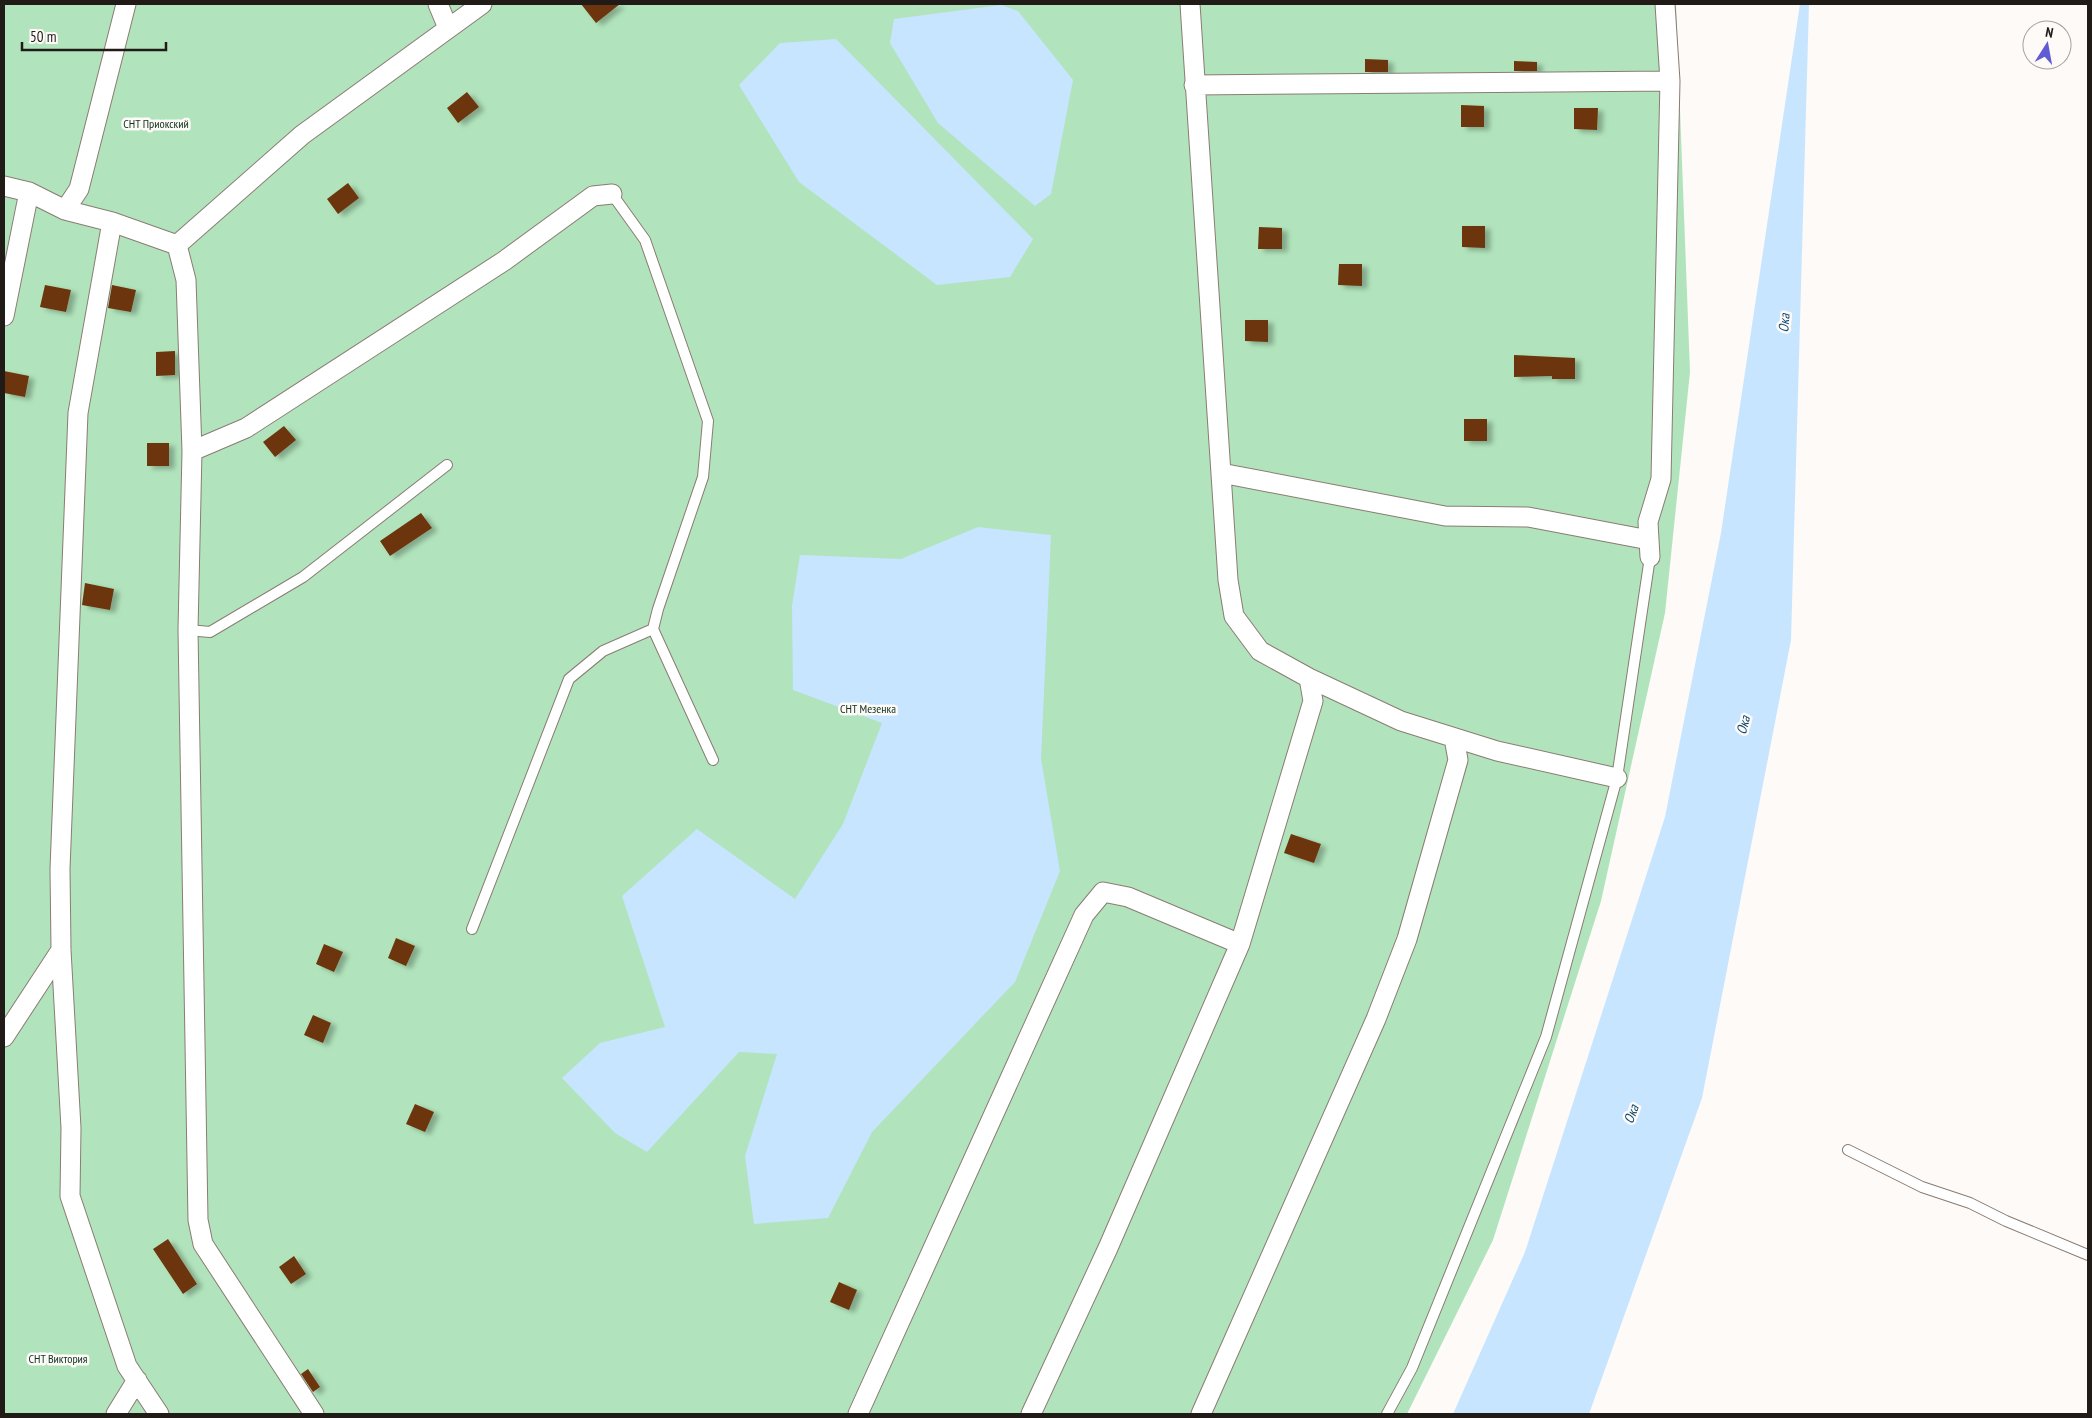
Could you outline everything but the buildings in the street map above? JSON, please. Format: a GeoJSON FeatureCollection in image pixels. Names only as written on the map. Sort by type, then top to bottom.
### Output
{"type":"FeatureCollection","features":[{"type":"Feature","properties":{"kind":"street"},"geometry":{"type":"LineString","coordinates":[[65,210],[79,189],[126,4]]}},
{"type":"Feature","properties":{"kind":"street"},"geometry":{"type":"LineString","coordinates":[[438,4],[448,28]]}},
{"type":"Feature","properties":{"kind":"street"},"geometry":{"type":"LineString","coordinates":[[177,245],[302,136],[482,4]]}},
{"type":"Feature","properties":{"kind":"street"},"geometry":{"type":"LineString","coordinates":[[1190,4],[1228,580],[1234,616],[1260,651],[1309,678],[1401,721],[1497,751],[1618,778]]}},
{"type":"Feature","properties":{"kind":"street"},"geometry":{"type":"LineString","coordinates":[[1221,473],[1445,516],[1528,517],[1650,548],[1648,522],[1661,480],[1670,81],[1665,4]]}},
{"type":"Feature","properties":{"kind":"street"},"geometry":{"type":"LineString","coordinates":[[1194,85],[1670,81]]}},
{"type":"Feature","properties":{"kind":"street"},"geometry":{"type":"LineString","coordinates":[[4,186],[29,192],[65,210],[112,222],[177,245]]}},
{"type":"Feature","properties":{"kind":"street"},"geometry":{"type":"LineString","coordinates":[[4,316],[29,192]]}},
{"type":"Feature","properties":{"kind":"street"},"geometry":{"type":"LineString","coordinates":[[192,451],[246,428],[504,261],[593,196],[612,194]]}},
{"type":"Feature","properties":{"kind":"street"},"geometry":{"type":"LineString","coordinates":[[112,222],[78,413],[60,868],[61,950],[71,1128],[70,1196],[127,1366],[159,1414]]}},
{"type":"Feature","properties":{"kind":"street"},"geometry":{"type":"LineString","coordinates":[[177,245],[186,280],[192,451],[188,630],[198,1220],[203,1244],[314,1414]]}},
{"type":"Feature","properties":{"kind":"street"},"geometry":{"type":"LineString","coordinates":[[1032,1414],[1108,1248],[1240,944],[1313,701],[1309,678]]}},
{"type":"Feature","properties":{"kind":"street"},"geometry":{"type":"LineString","coordinates":[[1201,1414],[1372,1028],[1407,939],[1458,760],[1454,738]]}},
{"type":"Feature","properties":{"kind":"street"},"geometry":{"type":"LineString","coordinates":[[858,1414],[1084,915],[1103,892],[1128,897],[1240,944]]}},
{"type":"Feature","properties":{"kind":"street"},"geometry":{"type":"LineString","coordinates":[[4,1037],[61,950]]}},
{"type":"Feature","properties":{"kind":"street"},"geometry":{"type":"LineString","coordinates":[[116,1414],[137,1380]]}},
{"type":"Feature","properties":{"kind":"lane"},"geometry":{"type":"LineString","coordinates":[[612,194],[646,240],[708,421],[703,477],[653,629],[714,760]]}},
{"type":"Feature","properties":{"kind":"lane"},"geometry":{"type":"LineString","coordinates":[[188,630],[210,632],[303,576],[447,465]]}},
{"type":"Feature","properties":{"kind":"lane"},"geometry":{"type":"LineString","coordinates":[[1387,1414],[1412,1368],[1546,1037],[1618,778],[1650,548]]}},
{"type":"Feature","properties":{"kind":"lane"},"geometry":{"type":"LineString","coordinates":[[472,929],[569,679],[603,651],[653,629]]}},
{"type":"Feature","properties":{"kind":"lane"},"geometry":{"type":"LineString","coordinates":[[1848,1150],[1922,1187],[1970,1203],[2006,1221],[2088,1255]]}},
{"type":"Feature","properties":{"kind":"green space","name":"СНТ Мезенка"},"geometry":{"type":"Polygon","coordinates":[[[4,4],[1676,4],[1690,372],[1665,613],[1601,901],[1493,1240],[1407,1414],[4,1414],[4,4]]]}},
{"type":"Feature","properties":{"kind":"water","name":"Ока"},"geometry":{"type":"Polygon","coordinates":[[[1800,4],[1809,4],[1791,640],[1702,1098],[1589,1414],[1453,1414],[1525,1252],[1665,817],[1721,533],[1800,4]]]}},
{"type":"Feature","properties":{"kind":"water"},"geometry":{"type":"Polygon","coordinates":[[[1001,5],[1018,11],[1073,80],[1051,194],[1035,206],[938,123],[890,43],[894,19],[1001,5]]]}},
{"type":"Feature","properties":{"kind":"water"},"geometry":{"type":"Polygon","coordinates":[[[836,39],[1033,239],[1010,277],[937,285],[799,182],[739,85],[780,43],[836,39]]]}},
{"type":"Feature","properties":{"kind":"water"},"geometry":{"type":"Polygon","coordinates":[[[978,527],[1051,535],[1041,759],[1060,871],[1015,982],[872,1132],[828,1218],[754,1224],[745,1156],[777,1054],[739,1052],[647,1152],[615,1133],[562,1078],[600,1043],[665,1027],[622,896],[697,829],[795,899],[843,824],[882,723],[793,690],[792,606],[800,555],[901,559],[978,527]]]}},
{"type":"Feature","properties":{"kind":"park label","name":"СНТ Приокский"},"geometry":{"type":"Point","coordinates":[156,124]}},
{"type":"Feature","properties":{"kind":"park label","name":"СНТ Виктория"},"geometry":{"type":"Point","coordinates":[58,1359]}}]}
